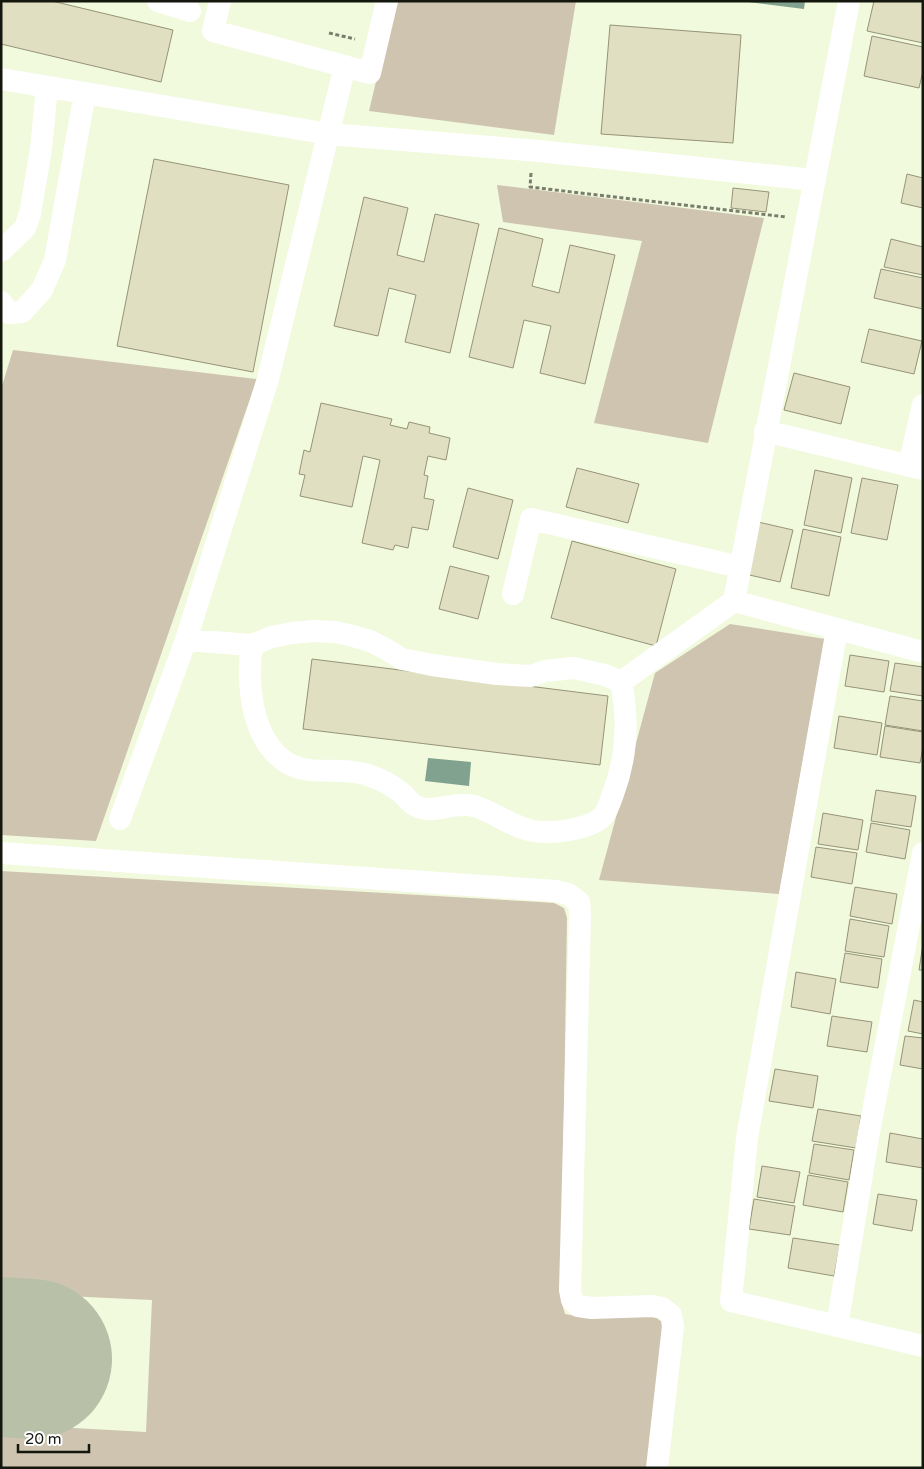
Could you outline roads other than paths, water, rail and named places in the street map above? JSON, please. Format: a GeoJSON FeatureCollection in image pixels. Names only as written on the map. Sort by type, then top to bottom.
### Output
{"type":"FeatureCollection","features":[{"type":"Feature","properties":{"kind":"street"},"geometry":{"type":"LineString","coordinates":[[158,1],[190,11]]}},
{"type":"Feature","properties":{"kind":"street"},"geometry":{"type":"LineString","coordinates":[[220,1],[213,31],[370,72],[387,1]]}},
{"type":"Feature","properties":{"kind":"street"},"geometry":{"type":"LineString","coordinates":[[621,682],[734,601],[765,431],[849,1]]}},
{"type":"Feature","properties":{"kind":"street"},"geometry":{"type":"LineString","coordinates":[[120,819],[186,640],[268,379],[346,66]]}},
{"type":"Feature","properties":{"kind":"street"},"geometry":{"type":"LineString","coordinates":[[1,79],[329,134],[536,151],[814,180]]}},
{"type":"Feature","properties":{"kind":"street"},"geometry":{"type":"LineString","coordinates":[[1,251],[25,228],[30,214],[41,148],[47,87]]}},
{"type":"Feature","properties":{"kind":"street"},"geometry":{"type":"LineString","coordinates":[[4,313],[22,312],[42,290],[56,260],[85,93]]}},
{"type":"Feature","properties":{"kind":"street"},"geometry":{"type":"LineString","coordinates":[[765,431],[916,468],[923,405]]}},
{"type":"Feature","properties":{"kind":"street"},"geometry":{"type":"LineString","coordinates":[[513,594],[531,519],[740,567]]}},
{"type":"Feature","properties":{"kind":"street"},"geometry":{"type":"LineString","coordinates":[[734,601],[923,652]]}},
{"type":"Feature","properties":{"kind":"street"},"geometry":{"type":"LineString","coordinates":[[837,628],[747,1138],[731,1301],[923,1346]]}},
{"type":"Feature","properties":{"kind":"street"},"geometry":{"type":"LineString","coordinates":[[186,640],[252,645],[272,637],[292,633],[335,632],[370,641],[402,659],[432,665],[497,674],[531,676],[552,670],[574,668],[606,675],[621,682]]}},
{"type":"Feature","properties":{"kind":"street"},"geometry":{"type":"LineString","coordinates":[[252,645],[249,663],[249,682],[254,708],[266,741],[285,762],[307,771],[341,770],[367,775],[392,787],[404,795],[410,802],[426,810],[456,805],[470,805],[486,810],[516,826],[532,831],[550,833],[569,831],[586,826],[602,817],[612,798],[619,779],[625,752],[627,719],[621,682]]}},
{"type":"Feature","properties":{"kind":"street"},"geometry":{"type":"LineString","coordinates":[[1,853],[556,891],[568,894],[579,902],[570,1290],[572,1300],[578,1306],[592,1308],[652,1306],[662,1308],[671,1315],[673,1326],[657,1468]]}},
{"type":"Feature","properties":{"kind":"street"},"geometry":{"type":"LineString","coordinates":[[838,1326],[869,1132],[923,853]]}}]}
